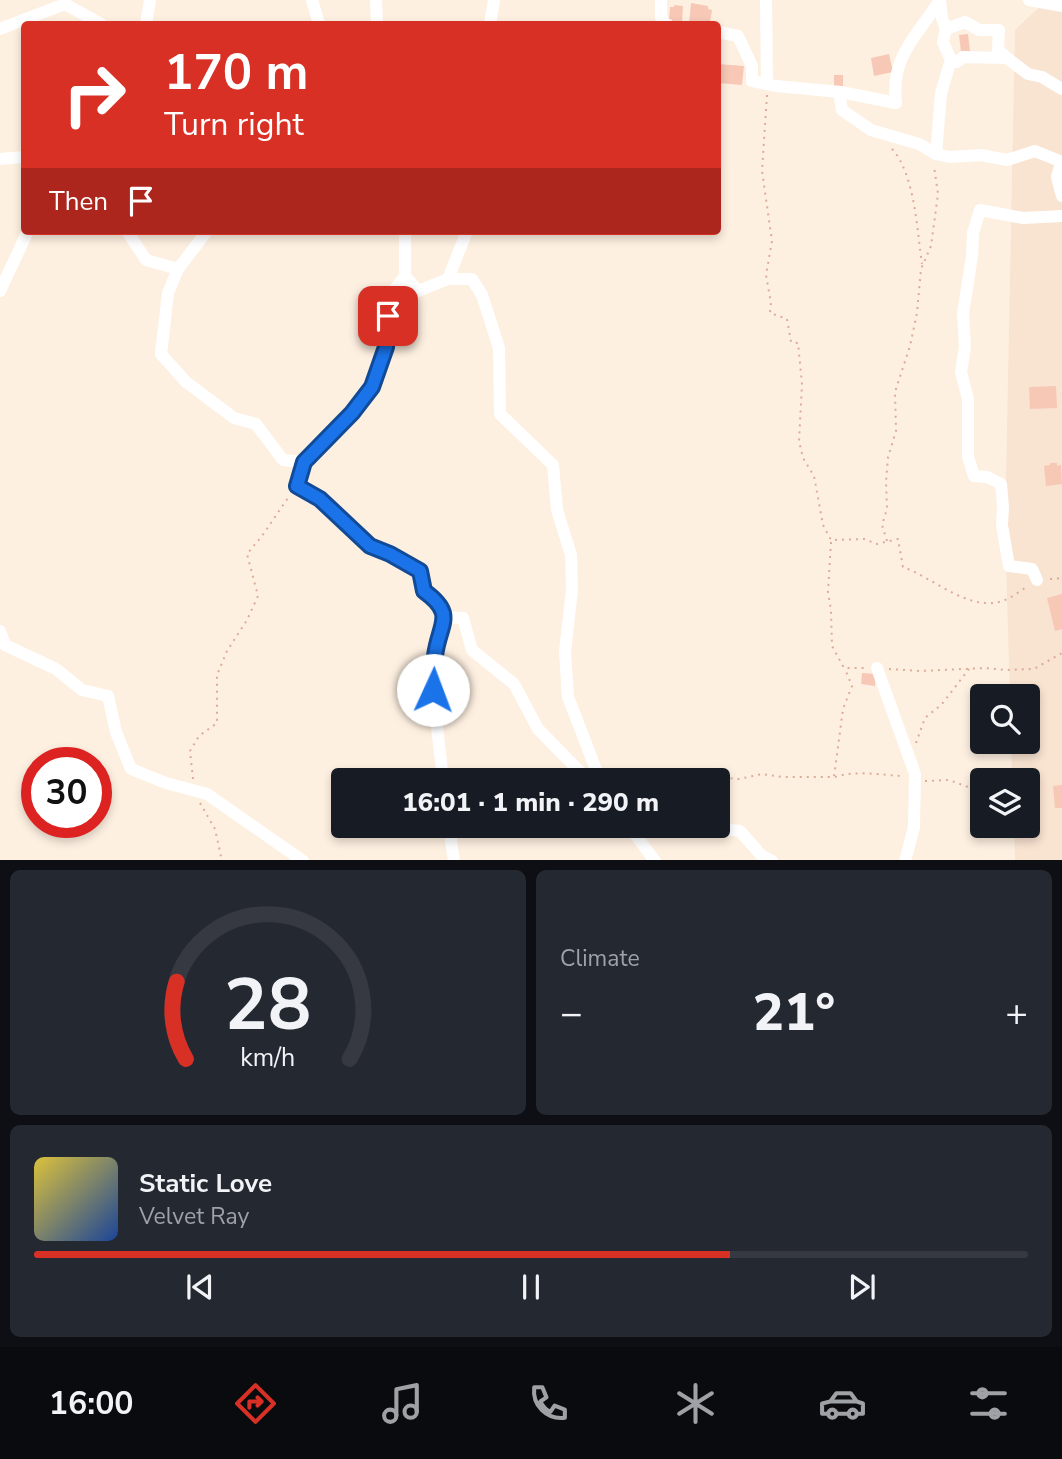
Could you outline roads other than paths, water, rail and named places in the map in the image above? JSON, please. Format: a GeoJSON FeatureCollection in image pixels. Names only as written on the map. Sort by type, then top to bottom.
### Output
{"type":"FeatureCollection","features":[{"type":"Feature","properties":{"kind":"street"},"geometry":{"type":"LineString","coordinates":[[146,21],[150,0]]}},
{"type":"Feature","properties":{"kind":"street"},"geometry":{"type":"LineString","coordinates":[[312,0],[318,21]]}},
{"type":"Feature","properties":{"kind":"street"},"geometry":{"type":"LineString","coordinates":[[376,0],[377,21]]}},
{"type":"Feature","properties":{"kind":"street"},"geometry":{"type":"LineString","coordinates":[[490,21],[494,0]]}},
{"type":"Feature","properties":{"kind":"street"},"geometry":{"type":"LineString","coordinates":[[661,0],[663,21]]}},
{"type":"Feature","properties":{"kind":"street"},"geometry":{"type":"LineString","coordinates":[[766,0],[767,84]]}},
{"type":"Feature","properties":{"kind":"street"},"geometry":{"type":"LineString","coordinates":[[721,33],[738,36],[752,66],[752,80],[896,103],[895,72],[936,0]]}},
{"type":"Feature","properties":{"kind":"street"},"geometry":{"type":"LineString","coordinates":[[932,152],[942,93],[951,60],[943,42],[946,29],[936,0]]}},
{"type":"Feature","properties":{"kind":"street"},"geometry":{"type":"LineString","coordinates":[[1029,0],[1062,6]]}},
{"type":"Feature","properties":{"kind":"street"},"geometry":{"type":"LineString","coordinates":[[0,29],[64,1],[96,21]]}},
{"type":"Feature","properties":{"kind":"street"},"geometry":{"type":"LineString","coordinates":[[946,29],[965,22],[979,30],[999,30],[998,50],[1028,74],[1042,77],[1062,89]]}},
{"type":"Feature","properties":{"kind":"street"},"geometry":{"type":"LineString","coordinates":[[951,60],[957,62],[964,57],[984,56],[1007,58]]}},
{"type":"Feature","properties":{"kind":"street"},"geometry":{"type":"LineString","coordinates":[[839,92],[842,110],[871,130],[919,145],[932,152],[950,157],[981,155],[1007,160],[1035,150],[1062,162],[1057,177],[1062,196]]}},
{"type":"Feature","properties":{"kind":"street"},"geometry":{"type":"LineString","coordinates":[[0,159],[21,157]]}},
{"type":"Feature","properties":{"kind":"street"},"geometry":{"type":"LineString","coordinates":[[1037,580],[1032,569],[1009,566],[1002,525],[1001,484],[987,477],[974,476],[968,457],[968,399],[961,372],[965,347],[963,314],[974,233],[980,210],[1023,218],[1062,216]]}},
{"type":"Feature","properties":{"kind":"street"},"geometry":{"type":"LineString","coordinates":[[0,291],[26,235]]}},
{"type":"Feature","properties":{"kind":"street"},"geometry":{"type":"LineString","coordinates":[[130,235],[146,260],[178,269]]}},
{"type":"Feature","properties":{"kind":"street"},"geometry":{"type":"LineString","coordinates":[[204,235],[178,269],[169,293],[161,354],[186,382],[234,418],[256,424],[283,460],[304,462]]}},
{"type":"Feature","properties":{"kind":"street"},"geometry":{"type":"LineString","coordinates":[[405,235],[405,276],[391,294],[386,347],[372,387],[352,413],[304,462],[297,486],[320,499],[370,546],[420,571],[424,591],[439,602],[444,617],[435,654],[433,690],[442,768]]}},
{"type":"Feature","properties":{"kind":"street"},"geometry":{"type":"LineString","coordinates":[[448,279],[465,235]]}},
{"type":"Feature","properties":{"kind":"street"},"geometry":{"type":"LineString","coordinates":[[405,276],[418,291],[448,279],[472,279],[482,295],[499,348],[500,414],[553,465],[557,510],[571,555],[572,589],[565,652],[568,696],[595,768]]}},
{"type":"Feature","properties":{"kind":"street"},"geometry":{"type":"LineString","coordinates":[[444,617],[463,618],[472,650],[514,684],[538,729],[576,768]]}},
{"type":"Feature","properties":{"kind":"street"},"geometry":{"type":"LineString","coordinates":[[0,631],[5,645],[56,669],[82,690],[108,696],[116,732],[131,769],[166,783],[207,794],[303,860]]}},
{"type":"Feature","properties":{"kind":"street"},"geometry":{"type":"LineString","coordinates":[[877,668],[915,781],[914,827],[905,860]]}},
{"type":"Feature","properties":{"kind":"street"},"geometry":{"type":"LineString","coordinates":[[730,830],[740,831],[761,855],[772,860]]}},
{"type":"Feature","properties":{"kind":"street"},"geometry":{"type":"LineString","coordinates":[[451,838],[454,860]]}},
{"type":"Feature","properties":{"kind":"street"},"geometry":{"type":"LineString","coordinates":[[638,838],[655,860]]}}]}
